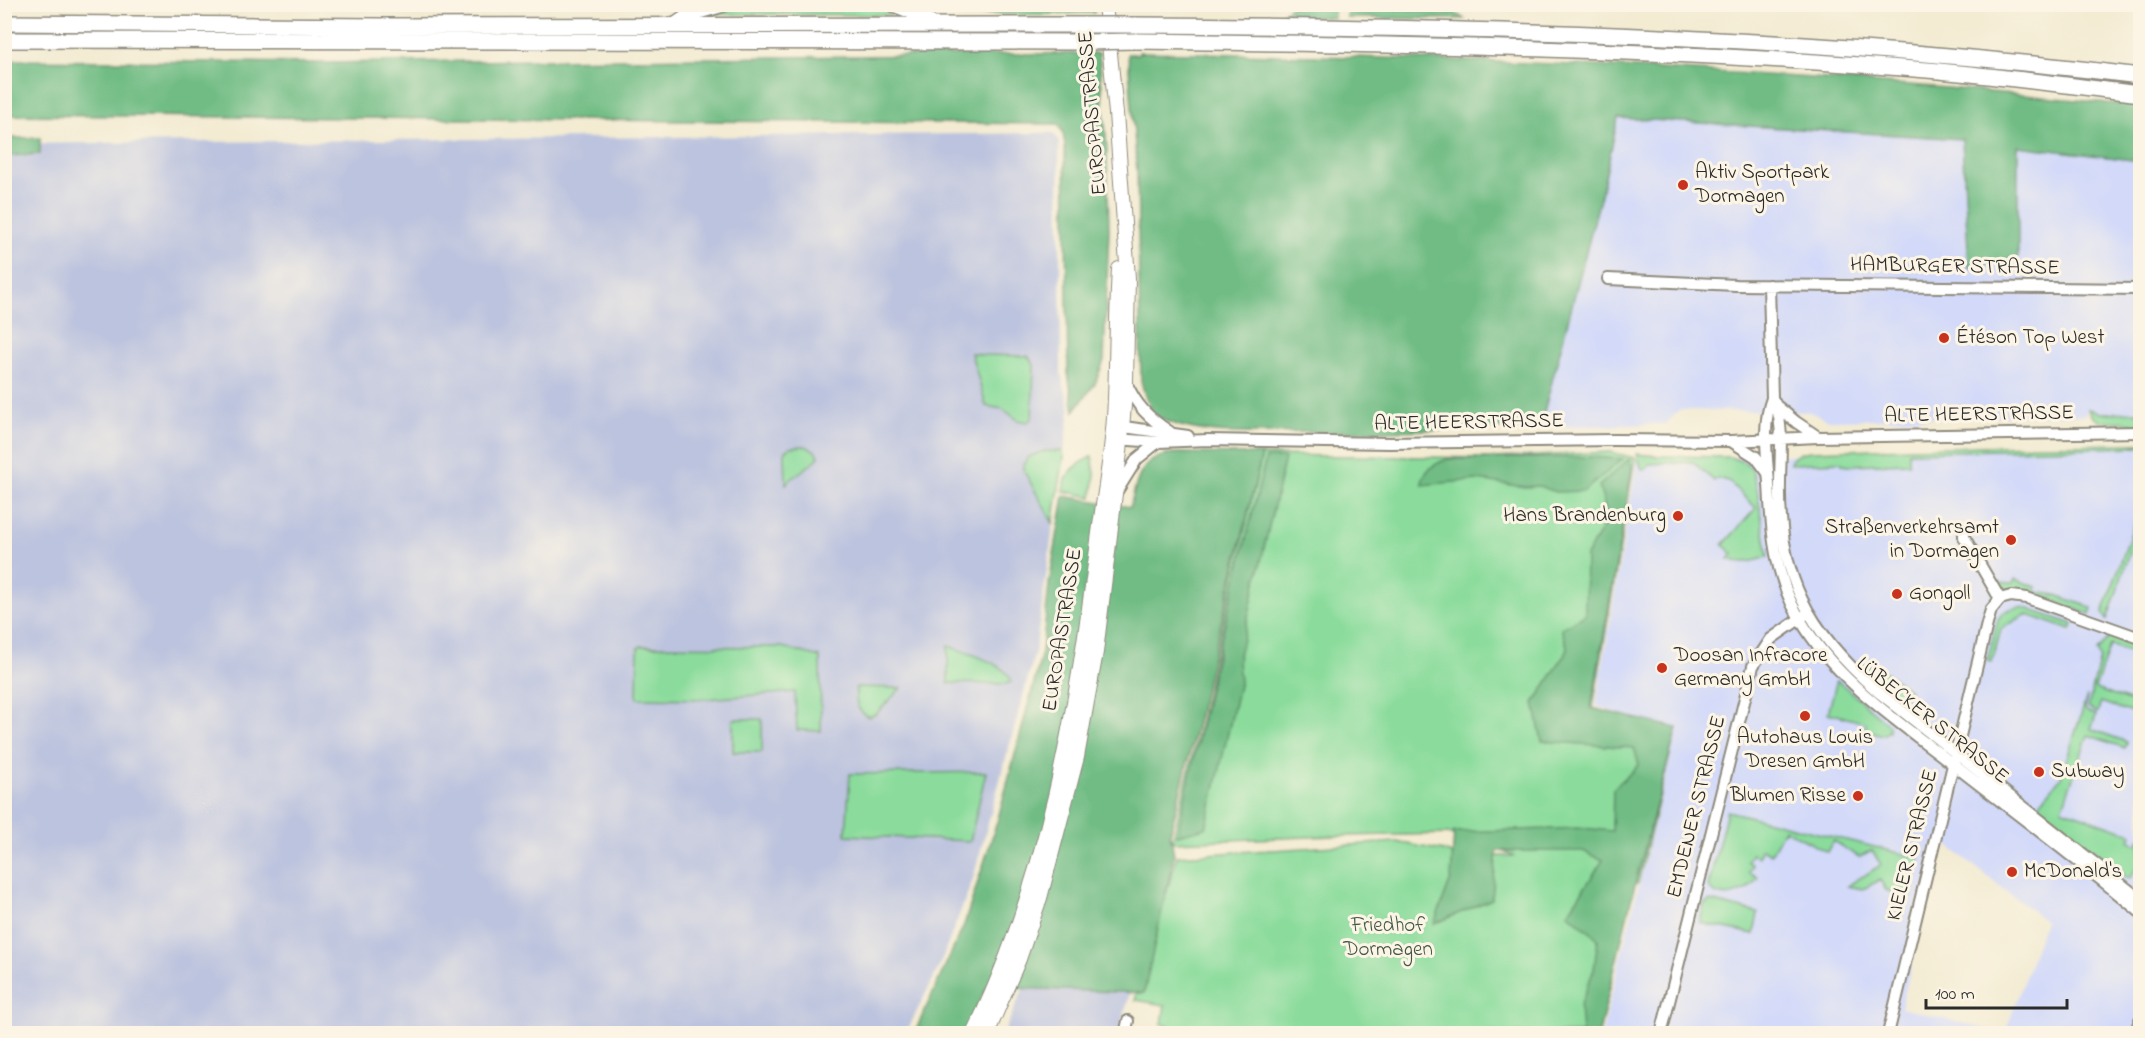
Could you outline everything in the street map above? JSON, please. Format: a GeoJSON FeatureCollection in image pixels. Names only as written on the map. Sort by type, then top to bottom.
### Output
{"type":"FeatureCollection","features":[{"type":"Feature","properties":{"kind":"highway"},"geometry":{"type":"LineString","coordinates":[[676,25],[695,12],[723,4]]}},
{"type":"Feature","properties":{"kind":"highway"},"geometry":{"type":"LineString","coordinates":[[894,4],[917,13],[931,24]]}},
{"type":"Feature","properties":{"kind":"highway"},"geometry":{"type":"LineString","coordinates":[[4,23],[369,26],[1135,24],[1487,29],[1602,35],[1654,35],[1958,57],[2140,76]]}},
{"type":"Feature","properties":{"kind":"highway"},"geometry":{"type":"LineString","coordinates":[[4,40],[1327,43],[1651,53],[1802,62],[1941,71],[2140,94]]}},
{"type":"Feature","properties":{"kind":"main road","name":"EUROPASTRASSE"},"geometry":{"type":"LineString","coordinates":[[973,1034],[1004,964],[1028,895],[1064,754],[1078,687],[1126,381],[1128,278],[1116,113],[1105,4]]}},
{"type":"Feature","properties":{"kind":"main road","name":"EUROPASTRASSE"},"geometry":{"type":"LineString","coordinates":[[987,1034],[1019,959],[1040,898],[1077,757],[1096,652],[1115,494],[1122,218]]}},
{"type":"Feature","properties":{"kind":"street","name":"HAMBURGER STRASSE"},"geometry":{"type":"LineString","coordinates":[[1608,279],[1769,285],[2140,289]]}},
{"type":"Feature","properties":{"kind":"street"},"geometry":{"type":"LineString","coordinates":[[1769,285],[1779,438]]}},
{"type":"Feature","properties":{"kind":"street"},"geometry":{"type":"LineString","coordinates":[[1126,381],[1140,408],[1153,421],[1173,434]]}},
{"type":"Feature","properties":{"kind":"street"},"geometry":{"type":"LineString","coordinates":[[1775,402],[1796,422],[1818,437]]}},
{"type":"Feature","properties":{"kind":"street"},"geometry":{"type":"LineString","coordinates":[[1767,439],[1767,410],[1775,402]]}},
{"type":"Feature","properties":{"kind":"street","name":"ALTE HEERSTRASSE"},"geometry":{"type":"LineString","coordinates":[[1117,433],[1158,442],[1209,440],[1282,443],[1731,441],[1818,437],[2140,432]]}},
{"type":"Feature","properties":{"kind":"street","name":"ALTE HEERSTRASSE"},"geometry":{"type":"LineString","coordinates":[[1117,433],[1173,434],[1209,440]]}},
{"type":"Feature","properties":{"kind":"street","name":"LÜBECKER STRASSE"},"geometry":{"type":"LineString","coordinates":[[1779,438],[1783,548],[1804,616]]}},
{"type":"Feature","properties":{"kind":"street","name":"LÜBECKER STRASSE"},"geometry":{"type":"LineString","coordinates":[[1767,439],[1771,532],[1774,548],[1782,578],[1804,616],[1849,666],[1954,759],[2140,912]]}},
{"type":"Feature","properties":{"kind":"street"},"geometry":{"type":"LineString","coordinates":[[1731,441],[1756,457],[1768,473]]}},
{"type":"Feature","properties":{"kind":"street"},"geometry":{"type":"LineString","coordinates":[[1115,494],[1137,459],[1158,442]]}},
{"type":"Feature","properties":{"kind":"street"},"geometry":{"type":"LineString","coordinates":[[1964,528],[1964,537],[2000,600],[2011,596],[2026,598],[2140,638]]}},
{"type":"Feature","properties":{"kind":"street","name":"KIELER STRASSE"},"geometry":{"type":"LineString","coordinates":[[1888,1034],[1987,624],[1991,610],[2000,600]]}},
{"type":"Feature","properties":{"kind":"street","name":"EMDENER STRASSE"},"geometry":{"type":"LineString","coordinates":[[1661,1034],[1753,666],[1765,645],[1776,634],[1804,616]]}},
{"type":"Feature","properties":{"kind":"street","name":"LÜBECKER STRASSE"},"geometry":{"type":"LineString","coordinates":[[1954,759],[2140,899]]}},
{"type":"Feature","properties":{"kind":"street"},"geometry":{"type":"LineString","coordinates":[[2135,1034],[2140,1020]]}},
{"type":"Feature","properties":{"kind":"street"},"geometry":{"type":"LineString","coordinates":[[1125,1034],[1128,1021]]}},
{"type":"Feature","properties":{"kind":"shaded area"},"geometry":{"type":"Polygon","coordinates":[[[1618,118],[1962,139],[1969,268],[2018,257],[2017,146],[2140,161],[2140,412],[2101,413],[2088,409],[2085,415],[1829,420],[1809,412],[1679,410],[1666,424],[1540,427],[1601,195],[1618,118]]]}},
{"type":"Feature","properties":{"kind":"shaded area"},"geometry":{"type":"Polygon","coordinates":[[[1053,133],[1059,141],[1061,373],[1070,410],[1035,652],[972,882],[938,969],[906,1033],[5,1033],[4,144],[1053,133]]]}},
{"type":"Feature","properties":{"kind":"shaded area"},"geometry":{"type":"Polygon","coordinates":[[[2140,444],[2140,1033],[2005,1033],[2045,921],[1942,841],[1901,1008],[2001,1033],[1602,1033],[1677,732],[1596,706],[1637,461],[1797,455],[1810,451],[2140,444]]]}},
{"type":"Feature","properties":{"kind":"shaded area"},"geometry":{"type":"Polygon","coordinates":[[[1024,987],[1130,993],[1119,1033],[1004,1033],[1024,987]]]}},
{"type":"Feature","properties":{"kind":"green space"},"geometry":{"type":"Polygon","coordinates":[[[883,4],[908,15],[706,14],[736,5],[883,4]]]}},
{"type":"Feature","properties":{"kind":"green space"},"geometry":{"type":"Polygon","coordinates":[[[1093,4],[1094,13],[1027,14],[945,13],[904,5],[1093,4]]]}},
{"type":"Feature","properties":{"kind":"green space"},"geometry":{"type":"Polygon","coordinates":[[[1333,5],[1334,18],[1280,15],[1292,6],[1333,5]]]}},
{"type":"Feature","properties":{"kind":"green space"},"geometry":{"type":"Polygon","coordinates":[[[1347,5],[1455,13],[1464,19],[1347,18],[1347,5]]]}},
{"type":"Feature","properties":{"kind":"green space"},"geometry":{"type":"Polygon","coordinates":[[[1139,52],[1428,59],[1718,72],[1997,92],[2140,106],[2140,161],[2018,146],[2018,257],[1969,268],[1962,139],[1618,118],[1601,195],[1540,427],[1252,433],[1208,431],[1167,421],[1149,412],[1151,407],[1141,381],[1137,172],[1128,54],[1139,54],[1139,52]]]}},
{"type":"Feature","properties":{"kind":"green space"},"geometry":{"type":"Polygon","coordinates":[[[1099,53],[1107,149],[1109,229],[1104,360],[1095,384],[1074,411],[1068,374],[1065,145],[1063,133],[1058,124],[5,115],[5,60],[320,63],[1099,53]]]}},
{"type":"Feature","properties":{"kind":"green space"},"geometry":{"type":"Polygon","coordinates":[[[5,138],[40,138],[40,154],[5,156],[5,138]]]}},
{"type":"Feature","properties":{"kind":"green space"},"geometry":{"type":"Polygon","coordinates":[[[971,353],[1028,356],[1034,365],[1032,418],[1027,422],[1018,420],[1003,409],[986,406],[971,353]]]}},
{"type":"Feature","properties":{"kind":"green space"},"geometry":{"type":"Polygon","coordinates":[[[2088,409],[2101,413],[2140,412],[2140,426],[2097,419],[2090,414],[2088,409]]]}},
{"type":"Feature","properties":{"kind":"green space"},"geometry":{"type":"Polygon","coordinates":[[[2140,444],[2140,447],[1909,452],[1909,463],[1790,464],[1791,459],[1810,451],[2140,444]]]}},
{"type":"Feature","properties":{"kind":"green space"},"geometry":{"type":"Polygon","coordinates":[[[805,446],[814,450],[819,457],[786,484],[785,452],[790,447],[805,446]]]}},
{"type":"Feature","properties":{"kind":"green space"},"geometry":{"type":"Polygon","coordinates":[[[1045,451],[1063,451],[1064,457],[1053,523],[1024,471],[1024,464],[1028,457],[1045,451]]]}},
{"type":"Feature","properties":{"kind":"green space","name":"Friedhof Dormagen"},"geometry":{"type":"Polygon","coordinates":[[[1610,452],[1635,458],[1593,708],[1675,735],[1638,883],[1602,880],[1598,959],[1585,1033],[1166,1033],[1168,1026],[1162,1024],[1165,1005],[1135,1000],[1177,856],[1397,842],[1444,851],[1456,856],[1515,856],[1457,834],[1172,842],[1262,455],[1496,458],[1610,452]]]}},
{"type":"Feature","properties":{"kind":"green space"},"geometry":{"type":"Polygon","coordinates":[[[1176,453],[1262,454],[1170,834],[1174,855],[1144,993],[987,987],[964,1033],[914,1034],[964,925],[997,822],[1042,653],[1049,584],[1064,496],[1130,507],[1139,477],[1148,464],[1164,455],[1176,453]]]}},
{"type":"Feature","properties":{"kind":"green space"},"geometry":{"type":"Polygon","coordinates":[[[1637,454],[1730,457],[1746,463],[1752,470],[1756,483],[1768,557],[1744,562],[1729,559],[1733,554],[1723,545],[1756,508],[1728,481],[1717,478],[1714,481],[1693,462],[1650,464],[1642,470],[1637,454]]]}},
{"type":"Feature","properties":{"kind":"green space"},"geometry":{"type":"Polygon","coordinates":[[[1092,456],[1095,474],[1092,497],[1063,491],[1069,473],[1092,456]]]}},
{"type":"Feature","properties":{"kind":"green space"},"geometry":{"type":"Polygon","coordinates":[[[1590,457],[1623,459],[1584,491],[1556,492],[1539,486],[1525,487],[1477,480],[1422,485],[1424,476],[1434,465],[1448,459],[1590,457]]]}},
{"type":"Feature","properties":{"kind":"green space"},"geometry":{"type":"Polygon","coordinates":[[[1266,458],[1285,458],[1238,660],[1240,681],[1206,828],[1177,835],[1213,672],[1266,458]]]}},
{"type":"Feature","properties":{"kind":"green space"},"geometry":{"type":"Polygon","coordinates":[[[1629,459],[1632,467],[1626,508],[1591,708],[1677,728],[1636,880],[1599,1033],[1582,1033],[1580,1006],[1594,969],[1598,939],[1568,913],[1603,860],[1583,851],[1497,851],[1492,899],[1434,924],[1451,879],[1454,832],[1583,828],[1612,831],[1613,789],[1639,765],[1634,748],[1542,741],[1534,703],[1568,649],[1561,628],[1585,615],[1586,556],[1608,518],[1599,486],[1629,459]]]}},
{"type":"Feature","properties":{"kind":"green space"},"geometry":{"type":"Polygon","coordinates":[[[2135,522],[2140,524],[2107,620],[2103,613],[2135,522]]]}},
{"type":"Feature","properties":{"kind":"green space"},"geometry":{"type":"Polygon","coordinates":[[[2015,579],[2036,587],[2035,592],[2056,595],[2092,608],[2090,614],[2027,592],[2007,589],[1999,582],[2013,583],[2015,579]]]}},
{"type":"Feature","properties":{"kind":"green space"},"geometry":{"type":"Polygon","coordinates":[[[2022,607],[2073,624],[2071,630],[2028,615],[2023,616],[2001,629],[1992,662],[1987,661],[1998,619],[2008,610],[2022,607]]]}},
{"type":"Feature","properties":{"kind":"green space"},"geometry":{"type":"Polygon","coordinates":[[[2110,637],[2140,648],[2140,656],[2110,645],[2095,689],[2140,705],[2140,716],[2101,702],[2097,713],[2088,708],[2100,658],[2097,651],[2110,637]]]}},
{"type":"Feature","properties":{"kind":"green space"},"geometry":{"type":"Polygon","coordinates":[[[641,646],[782,647],[820,657],[821,731],[797,730],[795,692],[706,699],[637,698],[638,648],[641,646]]]}},
{"type":"Feature","properties":{"kind":"green space"},"geometry":{"type":"Polygon","coordinates":[[[948,646],[995,664],[1009,676],[1011,682],[1006,684],[948,683],[948,646]]]}},
{"type":"Feature","properties":{"kind":"green space"},"geometry":{"type":"Polygon","coordinates":[[[1863,660],[1867,665],[1884,671],[1910,691],[1901,703],[1858,665],[1863,660]]]}},
{"type":"Feature","properties":{"kind":"green space"},"geometry":{"type":"Polygon","coordinates":[[[1837,680],[1889,725],[1889,731],[1883,735],[1865,730],[1866,723],[1828,713],[1837,680]]]}},
{"type":"Feature","properties":{"kind":"green space"},"geometry":{"type":"Polygon","coordinates":[[[856,687],[901,688],[876,714],[869,717],[859,709],[856,701],[856,687]]]}},
{"type":"Feature","properties":{"kind":"green space"},"geometry":{"type":"Polygon","coordinates":[[[2087,696],[2085,709],[2096,715],[2091,729],[2127,742],[2125,748],[2088,735],[2062,809],[2132,834],[2130,841],[2138,844],[2140,837],[2140,864],[2129,879],[2037,807],[2061,777],[2087,696]]]}},
{"type":"Feature","properties":{"kind":"green space"},"geometry":{"type":"Polygon","coordinates":[[[733,719],[762,719],[762,752],[733,752],[733,719]]]}},
{"type":"Feature","properties":{"kind":"green space"},"geometry":{"type":"Polygon","coordinates":[[[986,772],[970,841],[846,835],[850,774],[986,772]]]}},
{"type":"Feature","properties":{"kind":"green space"},"geometry":{"type":"Polygon","coordinates":[[[1727,811],[1920,858],[1910,897],[1886,890],[1880,880],[1863,889],[1847,886],[1881,865],[1872,850],[1859,857],[1833,841],[1827,852],[1784,829],[1771,854],[1762,849],[1758,857],[1752,854],[1747,861],[1753,865],[1749,872],[1758,877],[1754,883],[1741,892],[1727,896],[1720,895],[1708,887],[1727,811]]]}},
{"type":"Feature","properties":{"kind":"green space"},"geometry":{"type":"Polygon","coordinates":[[[1710,901],[1758,913],[1754,934],[1700,923],[1704,904],[1710,901]]]}},
{"type":"Feature","properties":{"kind":"place","name":"Aktiv Sportpark Dormagen"},"geometry":{"type":"Point","coordinates":[1683,185]}},
{"type":"Feature","properties":{"kind":"place","name":"Étéson Top West"},"geometry":{"type":"Point","coordinates":[1944,338]}},
{"type":"Feature","properties":{"kind":"place","name":"Hans Brandenburg"},"geometry":{"type":"Point","coordinates":[1678,516]}},
{"type":"Feature","properties":{"kind":"place","name":"Straßenverkehrsamt in Dormagen"},"geometry":{"type":"Point","coordinates":[2011,540]}},
{"type":"Feature","properties":{"kind":"place","name":"Gongoll"},"geometry":{"type":"Point","coordinates":[1897,594]}},
{"type":"Feature","properties":{"kind":"place","name":"Doosan Infracore Germany GmbH"},"geometry":{"type":"Point","coordinates":[1662,668]}},
{"type":"Feature","properties":{"kind":"place","name":"Autohaus Louis Dresen GmbH"},"geometry":{"type":"Point","coordinates":[1805,716]}},
{"type":"Feature","properties":{"kind":"place","name":"Subway"},"geometry":{"type":"Point","coordinates":[2039,772]}},
{"type":"Feature","properties":{"kind":"place","name":"Blumen Risse"},"geometry":{"type":"Point","coordinates":[1858,796]}},
{"type":"Feature","properties":{"kind":"place","name":"McDonald's"},"geometry":{"type":"Point","coordinates":[2012,872]}}]}
